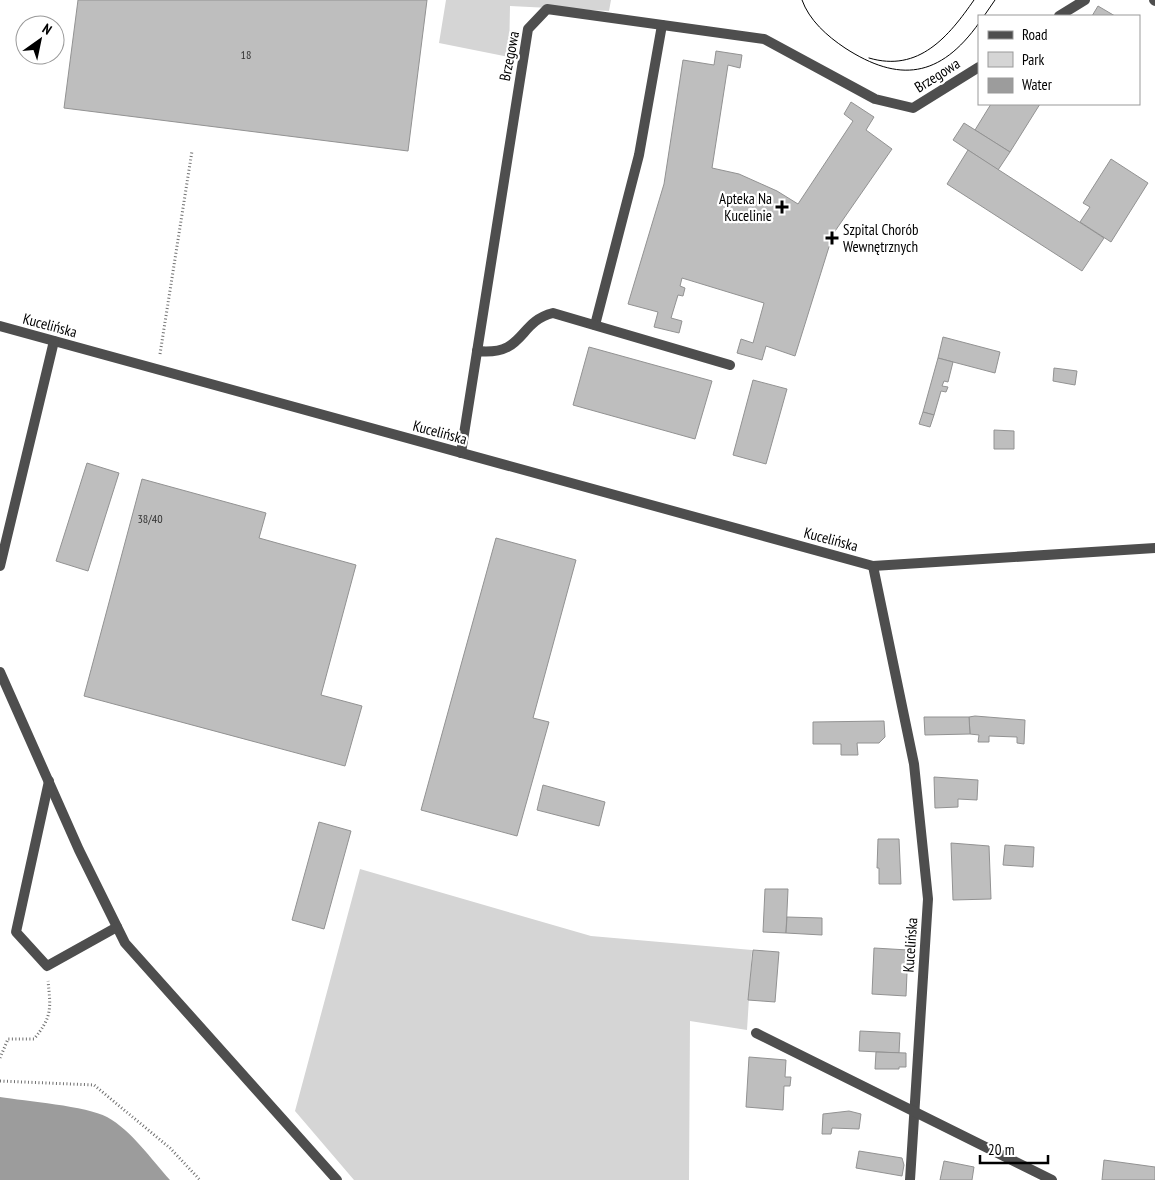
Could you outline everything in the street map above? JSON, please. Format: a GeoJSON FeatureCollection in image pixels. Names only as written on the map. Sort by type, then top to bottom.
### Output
{"type":"FeatureCollection","features":[{"type":"Feature","properties":{"kind":"street"},"geometry":{"type":"LineString","coordinates":[[1061,15],[1085,0]]}},
{"type":"Feature","properties":{"kind":"street","name":"Brzegowa"},"geometry":{"type":"LineString","coordinates":[[462,453],[528,29],[547,9],[764,39],[875,99],[913,108],[978,68]]}},
{"type":"Feature","properties":{"kind":"street"},"geometry":{"type":"LineString","coordinates":[[595,325],[639,156],[662,25]]}},
{"type":"Feature","properties":{"kind":"street"},"geometry":{"type":"LineString","coordinates":[[477,351],[493,353],[507,350],[542,316],[553,313],[730,365]]}},
{"type":"Feature","properties":{"kind":"street","name":"Kucelińska"},"geometry":{"type":"LineString","coordinates":[[0,326],[873,566],[1155,548]]}},
{"type":"Feature","properties":{"kind":"street"},"geometry":{"type":"LineString","coordinates":[[0,566],[54,341]]}},
{"type":"Feature","properties":{"kind":"street","name":"Kucelińska"},"geometry":{"type":"LineString","coordinates":[[873,566],[914,764],[928,899],[910,1180]]}},
{"type":"Feature","properties":{"kind":"street"},"geometry":{"type":"LineString","coordinates":[[0,672],[49,781],[126,943],[337,1180]]}},
{"type":"Feature","properties":{"kind":"street"},"geometry":{"type":"LineString","coordinates":[[49,781],[16,932],[47,966],[118,927]]}},
{"type":"Feature","properties":{"kind":"street"},"geometry":{"type":"LineString","coordinates":[[756,1033],[1052,1180]]}},
{"type":"Feature","properties":{"kind":"path"},"geometry":{"type":"LineString","coordinates":[[158,370],[192,151]]}},
{"type":"Feature","properties":{"kind":"path"},"geometry":{"type":"LineString","coordinates":[[0,1058],[8,1039],[34,1039],[47,1023],[51,1003],[47,966]]}},
{"type":"Feature","properties":{"kind":"path"},"geometry":{"type":"LineString","coordinates":[[0,1081],[94,1085],[170,1148],[200,1180]]}},
{"type":"Feature","properties":{"kind":"green space"},"geometry":{"type":"Polygon","coordinates":[[[446,0],[611,0],[609,11],[510,6],[509,57],[439,43],[446,0]]]}},
{"type":"Feature","properties":{"kind":"green space"},"geometry":{"type":"Polygon","coordinates":[[[360,869],[591,936],[752,950],[747,1030],[690,1021],[689,1180],[354,1180],[295,1111],[360,869]]]}},
{"type":"Feature","properties":{"kind":"water"},"geometry":{"type":"Polygon","coordinates":[[[0,1097],[71,1107],[107,1117],[125,1130],[141,1146],[170,1180],[0,1180],[0,1097]]]}},
{"type":"Feature","properties":{"kind":"building"},"geometry":{"type":"Polygon","coordinates":[[[78,0],[427,0],[408,151],[64,108],[78,0]]]}},
{"type":"Feature","properties":{"kind":"building"},"geometry":{"type":"Polygon","coordinates":[[[1098,6],[1113,15],[1093,15],[1098,6]]]}},
{"type":"Feature","properties":{"kind":"building"},"geometry":{"type":"Polygon","coordinates":[[[716,51],[742,55],[740,68],[728,65],[712,168],[739,174],[777,191],[798,204],[853,121],[844,114],[851,102],[874,117],[866,130],[892,149],[833,234],[795,356],[766,346],[762,360],[737,353],[741,339],[753,343],[764,303],[682,278],[680,286],[685,288],[683,296],[678,295],[671,318],[682,321],[679,333],[654,327],[658,312],[628,304],[664,184],[683,60],[714,65],[716,51]]]}},
{"type":"Feature","properties":{"kind":"building"},"geometry":{"type":"Polygon","coordinates":[[[990,105],[1039,105],[1010,152],[975,130],[990,105]]]}},
{"type":"Feature","properties":{"kind":"building"},"geometry":{"type":"Polygon","coordinates":[[[964,123],[1010,152],[998,170],[953,140],[964,123]]]}},
{"type":"Feature","properties":{"kind":"building"},"geometry":{"type":"Polygon","coordinates":[[[968,150],[1104,238],[1082,271],[947,184],[968,150]]]}},
{"type":"Feature","properties":{"kind":"building"},"geometry":{"type":"Polygon","coordinates":[[[1111,159],[1148,183],[1111,242],[1080,222],[1090,207],[1083,203],[1111,159]]]}},
{"type":"Feature","properties":{"kind":"building"},"geometry":{"type":"Polygon","coordinates":[[[943,337],[1000,352],[995,373],[938,358],[943,337]]]}},
{"type":"Feature","properties":{"kind":"building"},"geometry":{"type":"Polygon","coordinates":[[[589,347],[712,381],[695,439],[573,405],[589,347]]]}},
{"type":"Feature","properties":{"kind":"building"},"geometry":{"type":"Polygon","coordinates":[[[938,358],[953,362],[948,382],[944,381],[942,386],[948,387],[946,392],[941,391],[934,415],[923,412],[938,358]]]}},
{"type":"Feature","properties":{"kind":"building"},"geometry":{"type":"Polygon","coordinates":[[[1054,368],[1077,371],[1075,385],[1053,381],[1054,368]]]}},
{"type":"Feature","properties":{"kind":"building"},"geometry":{"type":"Polygon","coordinates":[[[753,380],[787,389],[766,464],[733,455],[753,380]]]}},
{"type":"Feature","properties":{"kind":"building"},"geometry":{"type":"Polygon","coordinates":[[[923,412],[934,415],[930,427],[919,424],[923,412]]]}},
{"type":"Feature","properties":{"kind":"building"},"geometry":{"type":"Polygon","coordinates":[[[994,430],[1014,431],[1014,449],[994,449],[994,430]]]}},
{"type":"Feature","properties":{"kind":"building"},"geometry":{"type":"Polygon","coordinates":[[[87,463],[119,473],[88,571],[56,561],[87,463]]]}},
{"type":"Feature","properties":{"kind":"building"},"geometry":{"type":"Polygon","coordinates":[[[142,479],[266,513],[259,538],[356,565],[321,695],[362,706],[345,766],[84,696],[142,479]]]}},
{"type":"Feature","properties":{"kind":"building"},"geometry":{"type":"Polygon","coordinates":[[[496,538],[576,560],[533,718],[549,722],[517,836],[421,810],[496,538]]]}},
{"type":"Feature","properties":{"kind":"building"},"geometry":{"type":"Polygon","coordinates":[[[924,717],[969,717],[970,734],[925,735],[924,717]]]}},
{"type":"Feature","properties":{"kind":"building"},"geometry":{"type":"Polygon","coordinates":[[[969,717],[1025,720],[1024,744],[1017,743],[1017,737],[989,736],[989,742],[978,742],[979,735],[970,734],[969,717]]]}},
{"type":"Feature","properties":{"kind":"building"},"geometry":{"type":"Polygon","coordinates":[[[884,721],[885,737],[879,743],[857,743],[858,755],[841,755],[841,744],[813,744],[813,722],[884,721]]]}},
{"type":"Feature","properties":{"kind":"building"},"geometry":{"type":"Polygon","coordinates":[[[934,777],[978,780],[977,800],[958,799],[958,807],[935,808],[934,777]]]}},
{"type":"Feature","properties":{"kind":"building"},"geometry":{"type":"Polygon","coordinates":[[[543,785],[605,802],[599,826],[537,810],[543,785]]]}},
{"type":"Feature","properties":{"kind":"building"},"geometry":{"type":"Polygon","coordinates":[[[319,822],[351,831],[324,929],[292,920],[319,822]]]}},
{"type":"Feature","properties":{"kind":"building"},"geometry":{"type":"Polygon","coordinates":[[[878,839],[899,839],[901,884],[879,884],[879,868],[877,868],[878,839]]]}},
{"type":"Feature","properties":{"kind":"building"},"geometry":{"type":"Polygon","coordinates":[[[951,843],[989,846],[991,899],[953,900],[951,843]]]}},
{"type":"Feature","properties":{"kind":"building"},"geometry":{"type":"Polygon","coordinates":[[[1005,845],[1034,847],[1033,867],[1003,865],[1005,845]]]}},
{"type":"Feature","properties":{"kind":"building"},"geometry":{"type":"Polygon","coordinates":[[[765,889],[788,889],[786,933],[763,932],[765,889]]]}},
{"type":"Feature","properties":{"kind":"building"},"geometry":{"type":"Polygon","coordinates":[[[787,917],[822,918],[822,935],[786,933],[787,917]]]}},
{"type":"Feature","properties":{"kind":"building"},"geometry":{"type":"Polygon","coordinates":[[[874,948],[908,950],[906,996],[872,994],[874,948]]]}},
{"type":"Feature","properties":{"kind":"building"},"geometry":{"type":"Polygon","coordinates":[[[753,950],[779,952],[775,1002],[748,1000],[753,950]]]}},
{"type":"Feature","properties":{"kind":"building"},"geometry":{"type":"Polygon","coordinates":[[[860,1031],[900,1033],[899,1053],[859,1051],[860,1031]]]}},
{"type":"Feature","properties":{"kind":"building"},"geometry":{"type":"Polygon","coordinates":[[[876,1052],[906,1053],[906,1067],[899,1067],[899,1069],[875,1069],[876,1052]]]}},
{"type":"Feature","properties":{"kind":"building"},"geometry":{"type":"Polygon","coordinates":[[[749,1057],[786,1060],[785,1077],[791,1077],[790,1086],[784,1086],[783,1110],[746,1107],[749,1057]]]}},
{"type":"Feature","properties":{"kind":"building"},"geometry":{"type":"Polygon","coordinates":[[[849,1111],[861,1114],[859,1129],[832,1128],[831,1134],[822,1134],[823,1114],[849,1111]]]}},
{"type":"Feature","properties":{"kind":"building"},"geometry":{"type":"Polygon","coordinates":[[[859,1151],[902,1158],[904,1165],[902,1176],[856,1168],[859,1151]]]}},
{"type":"Feature","properties":{"kind":"building"},"geometry":{"type":"Polygon","coordinates":[[[1104,1160],[1155,1167],[1155,1180],[1102,1180],[1104,1160]]]}},
{"type":"Feature","properties":{"kind":"building"},"geometry":{"type":"Polygon","coordinates":[[[944,1161],[974,1167],[972,1180],[940,1180],[944,1161]]]}},
{"type":"Feature","properties":{"kind":"tram line"},"geometry":{"type":"LineString","coordinates":[[802,0],[814,21],[825,33],[845,48],[883,67],[901,70],[918,69],[934,64],[949,55],[978,24]]}},
{"type":"Feature","properties":{"kind":"tram line"},"geometry":{"type":"LineString","coordinates":[[869,58],[887,61],[903,60],[918,56],[943,38],[974,0]]}},
{"type":"Feature","properties":{"kind":"tram line"},"geometry":{"type":"LineString","coordinates":[[985,15],[995,0]]}},
{"type":"Feature","properties":{"kind":"place","name":"Apteka Na Kucelinie"},"geometry":{"type":"Point","coordinates":[782,207]}},
{"type":"Feature","properties":{"kind":"place","name":"Szpital Chorób Wewnętrznych"},"geometry":{"type":"Point","coordinates":[832,238]}}]}
